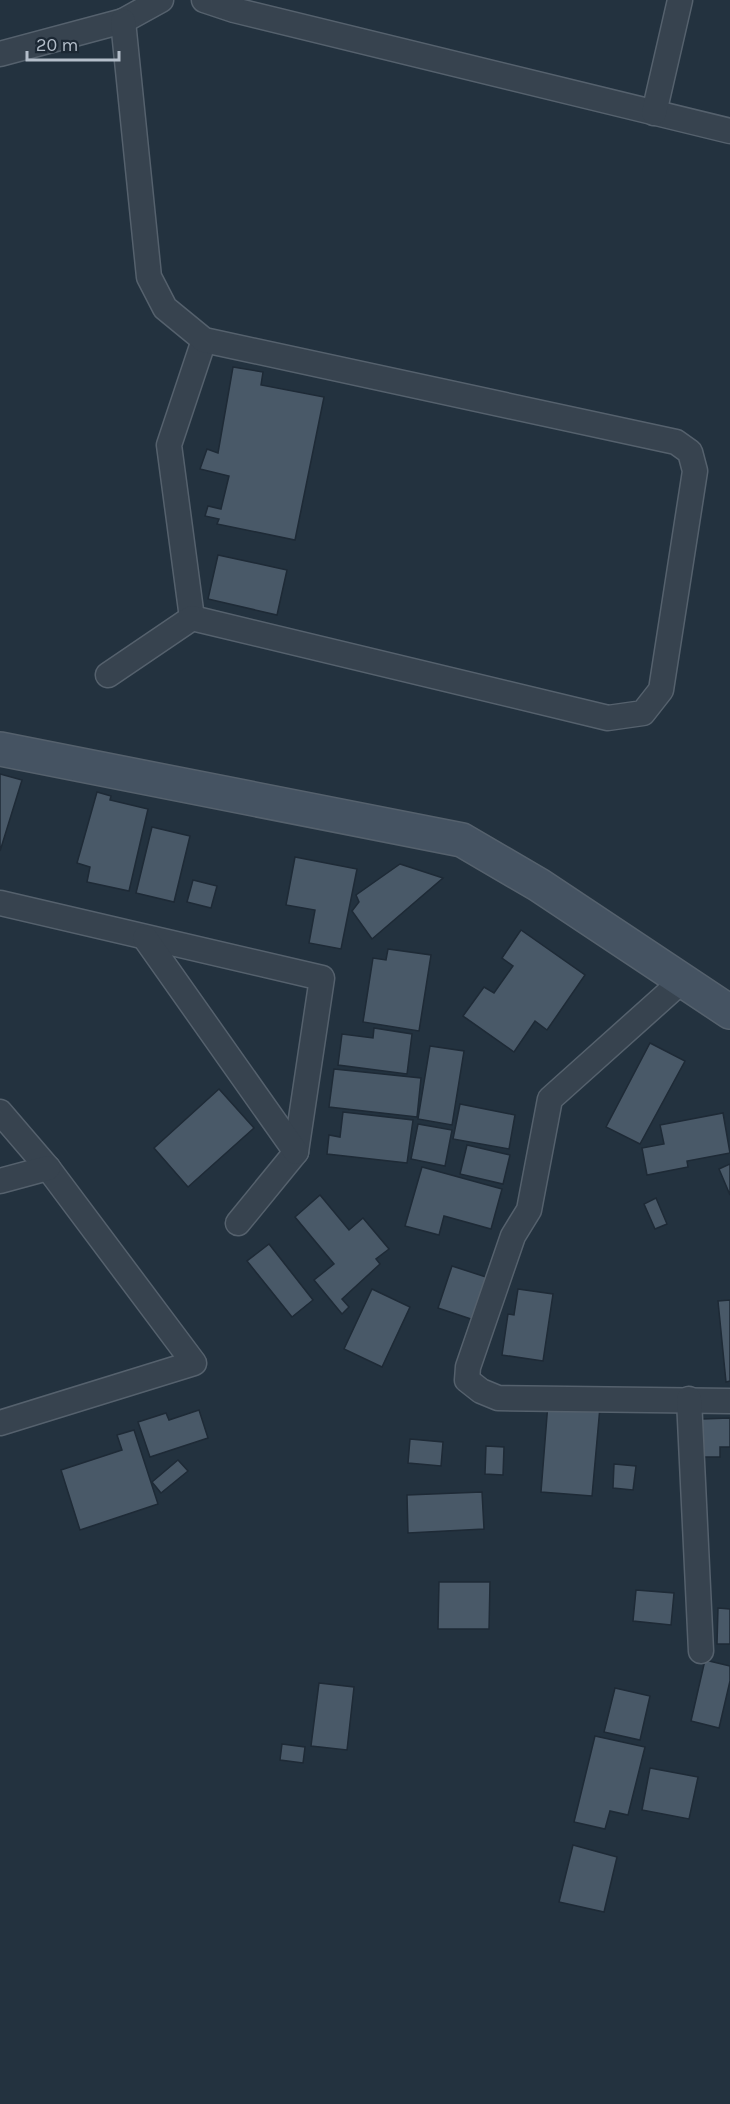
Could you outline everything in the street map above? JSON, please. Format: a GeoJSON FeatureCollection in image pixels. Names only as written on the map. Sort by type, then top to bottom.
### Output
{"type":"FeatureCollection","features":[{"type":"Feature","properties":{"kind":"street"},"geometry":{"type":"LineString","coordinates":[[0,54],[123,21],[161,0]]}},
{"type":"Feature","properties":{"kind":"street"},"geometry":{"type":"LineString","coordinates":[[204,0],[234,10],[730,131]]}},
{"type":"Feature","properties":{"kind":"street"},"geometry":{"type":"LineString","coordinates":[[654,113],[680,0]]}},
{"type":"Feature","properties":{"kind":"street"},"geometry":{"type":"LineString","coordinates":[[108,675],[192,618],[608,718],[643,713],[661,690],[696,471],[690,452],[676,442],[204,340],[165,308],[149,277],[123,21]]}},
{"type":"Feature","properties":{"kind":"street"},"geometry":{"type":"LineString","coordinates":[[192,618],[170,445],[204,340]]}},
{"type":"Feature","properties":{"kind":"street"},"geometry":{"type":"LineString","coordinates":[[0,749],[462,840],[539,885],[684,979],[730,1012]]}},
{"type":"Feature","properties":{"kind":"street"},"geometry":{"type":"LineString","coordinates":[[0,903],[322,978],[296,1152],[238,1223]]}},
{"type":"Feature","properties":{"kind":"street"},"geometry":{"type":"LineString","coordinates":[[145,938],[296,1152]]}},
{"type":"Feature","properties":{"kind":"street"},"geometry":{"type":"LineString","coordinates":[[684,979],[550,1099],[529,1210],[513,1236],[468,1367],[467,1380],[481,1391],[498,1398],[730,1401]]}},
{"type":"Feature","properties":{"kind":"street"},"geometry":{"type":"LineString","coordinates":[[0,1113],[48,1168],[194,1363],[0,1423]]}},
{"type":"Feature","properties":{"kind":"street"},"geometry":{"type":"LineString","coordinates":[[0,1181],[48,1168]]}},
{"type":"Feature","properties":{"kind":"street"},"geometry":{"type":"LineString","coordinates":[[689,1399],[701,1651]]}},
{"type":"Feature","properties":{"kind":"building"},"geometry":{"type":"Polygon","coordinates":[[[233,367],[263,372],[261,385],[324,397],[295,540],[217,524],[219,519],[205,516],[208,506],[221,509],[229,476],[200,469],[207,449],[218,453],[233,367]]]}},
{"type":"Feature","properties":{"kind":"building"},"geometry":{"type":"Polygon","coordinates":[[[218,555],[287,570],[277,615],[208,599],[218,555]]]}},
{"type":"Feature","properties":{"kind":"building"},"geometry":{"type":"Polygon","coordinates":[[[0,774],[22,780],[0,851],[0,774]]]}},
{"type":"Feature","properties":{"kind":"building"},"geometry":{"type":"Polygon","coordinates":[[[97,792],[111,796],[110,800],[148,809],[129,891],[87,882],[90,867],[77,863],[97,792]]]}},
{"type":"Feature","properties":{"kind":"building"},"geometry":{"type":"Polygon","coordinates":[[[152,827],[190,836],[174,902],[136,893],[152,827]]]}},
{"type":"Feature","properties":{"kind":"building"},"geometry":{"type":"Polygon","coordinates":[[[295,857],[357,869],[341,949],[309,943],[315,910],[286,905],[295,857]]]}},
{"type":"Feature","properties":{"kind":"building"},"geometry":{"type":"Polygon","coordinates":[[[400,864],[443,878],[372,939],[352,911],[359,902],[356,895],[400,864]]]}},
{"type":"Feature","properties":{"kind":"building"},"geometry":{"type":"Polygon","coordinates":[[[193,880],[217,886],[211,908],[187,902],[193,880]]]}},
{"type":"Feature","properties":{"kind":"building"},"geometry":{"type":"Polygon","coordinates":[[[521,930],[585,975],[547,1030],[535,1021],[514,1052],[463,1016],[484,987],[494,993],[513,966],[502,958],[521,930]]]}},
{"type":"Feature","properties":{"kind":"building"},"geometry":{"type":"Polygon","coordinates":[[[388,949],[431,955],[419,1031],[363,1022],[373,958],[386,960],[388,949]]]}},
{"type":"Feature","properties":{"kind":"building"},"geometry":{"type":"Polygon","coordinates":[[[374,1028],[412,1034],[407,1074],[338,1065],[342,1034],[373,1038],[374,1028]]]}},
{"type":"Feature","properties":{"kind":"building"},"geometry":{"type":"Polygon","coordinates":[[[650,1043],[685,1061],[640,1144],[606,1127],[650,1043]]]}},
{"type":"Feature","properties":{"kind":"building"},"geometry":{"type":"Polygon","coordinates":[[[430,1046],[464,1051],[452,1125],[418,1119],[430,1046]]]}},
{"type":"Feature","properties":{"kind":"building"},"geometry":{"type":"Polygon","coordinates":[[[334,1069],[421,1078],[417,1117],[329,1107],[334,1069]]]}},
{"type":"Feature","properties":{"kind":"building"},"geometry":{"type":"Polygon","coordinates":[[[219,1089],[254,1128],[188,1187],[154,1148],[219,1089]]]}},
{"type":"Feature","properties":{"kind":"building"},"geometry":{"type":"Polygon","coordinates":[[[460,1104],[515,1115],[509,1149],[453,1139],[460,1104]]]}},
{"type":"Feature","properties":{"kind":"building"},"geometry":{"type":"Polygon","coordinates":[[[343,1112],[413,1120],[407,1163],[327,1154],[329,1135],[340,1137],[343,1112]]]}},
{"type":"Feature","properties":{"kind":"building"},"geometry":{"type":"Polygon","coordinates":[[[723,1113],[730,1153],[687,1161],[688,1167],[647,1175],[642,1148],[664,1144],[660,1125],[723,1113]]]}},
{"type":"Feature","properties":{"kind":"building"},"geometry":{"type":"Polygon","coordinates":[[[418,1124],[452,1130],[445,1166],[411,1159],[418,1124]]]}},
{"type":"Feature","properties":{"kind":"building"},"geometry":{"type":"Polygon","coordinates":[[[467,1145],[510,1155],[503,1184],[460,1174],[467,1145]]]}},
{"type":"Feature","properties":{"kind":"building"},"geometry":{"type":"Polygon","coordinates":[[[730,1164],[730,1195],[719,1169],[730,1164]]]}},
{"type":"Feature","properties":{"kind":"building"},"geometry":{"type":"Polygon","coordinates":[[[422,1167],[502,1189],[491,1229],[444,1216],[439,1235],[405,1226],[422,1167]]]}},
{"type":"Feature","properties":{"kind":"building"},"geometry":{"type":"Polygon","coordinates":[[[320,1195],[349,1230],[363,1218],[389,1249],[376,1259],[380,1264],[342,1299],[349,1307],[342,1314],[314,1280],[334,1264],[295,1217],[320,1195]]]}},
{"type":"Feature","properties":{"kind":"building"},"geometry":{"type":"Polygon","coordinates":[[[656,1198],[667,1224],[655,1229],[644,1204],[656,1198]]]}},
{"type":"Feature","properties":{"kind":"building"},"geometry":{"type":"Polygon","coordinates":[[[269,1244],[313,1300],[292,1317],[247,1261],[269,1244]]]}},
{"type":"Feature","properties":{"kind":"building"},"geometry":{"type":"Polygon","coordinates":[[[452,1266],[489,1278],[474,1320],[438,1308],[452,1266]]]}},
{"type":"Feature","properties":{"kind":"building"},"geometry":{"type":"Polygon","coordinates":[[[372,1289],[410,1307],[382,1367],[344,1349],[372,1289]]]}},
{"type":"Feature","properties":{"kind":"building"},"geometry":{"type":"Polygon","coordinates":[[[518,1289],[553,1294],[543,1361],[502,1355],[508,1314],[514,1315],[518,1289]]]}},
{"type":"Feature","properties":{"kind":"building"},"geometry":{"type":"Polygon","coordinates":[[[730,1300],[730,1381],[726,1382],[718,1301],[730,1300]]]}},
{"type":"Feature","properties":{"kind":"building"},"geometry":{"type":"Polygon","coordinates":[[[548,1403],[600,1407],[592,1496],[541,1492],[548,1403]]]}},
{"type":"Feature","properties":{"kind":"building"},"geometry":{"type":"Polygon","coordinates":[[[199,1410],[208,1438],[150,1457],[138,1422],[166,1413],[169,1420],[199,1410]]]}},
{"type":"Feature","properties":{"kind":"building"},"geometry":{"type":"Polygon","coordinates":[[[730,1418],[730,1447],[720,1447],[720,1457],[703,1457],[702,1419],[730,1418]]]}},
{"type":"Feature","properties":{"kind":"building"},"geometry":{"type":"Polygon","coordinates":[[[134,1430],[158,1504],[80,1530],[61,1470],[122,1450],[117,1435],[134,1430]]]}},
{"type":"Feature","properties":{"kind":"building"},"geometry":{"type":"Polygon","coordinates":[[[410,1439],[443,1442],[441,1466],[408,1463],[410,1439]]]}},
{"type":"Feature","properties":{"kind":"building"},"geometry":{"type":"Polygon","coordinates":[[[486,1446],[504,1447],[503,1475],[485,1474],[486,1446]]]}},
{"type":"Feature","properties":{"kind":"building"},"geometry":{"type":"Polygon","coordinates":[[[178,1460],[188,1471],[161,1493],[152,1482],[178,1460]]]}},
{"type":"Feature","properties":{"kind":"building"},"geometry":{"type":"Polygon","coordinates":[[[614,1464],[636,1466],[633,1490],[613,1488],[614,1464]]]}},
{"type":"Feature","properties":{"kind":"building"},"geometry":{"type":"Polygon","coordinates":[[[482,1492],[484,1529],[408,1533],[407,1495],[482,1492]]]}},
{"type":"Feature","properties":{"kind":"building"},"geometry":{"type":"Polygon","coordinates":[[[439,1582],[490,1582],[489,1629],[438,1629],[439,1582]]]}},
{"type":"Feature","properties":{"kind":"building"},"geometry":{"type":"Polygon","coordinates":[[[636,1590],[674,1593],[671,1625],[633,1621],[636,1590]]]}},
{"type":"Feature","properties":{"kind":"building"},"geometry":{"type":"Polygon","coordinates":[[[718,1608],[730,1609],[730,1644],[717,1644],[718,1608]]]}},
{"type":"Feature","properties":{"kind":"building"},"geometry":{"type":"Polygon","coordinates":[[[705,1660],[730,1666],[730,1681],[719,1728],[691,1721],[705,1660]]]}},
{"type":"Feature","properties":{"kind":"building"},"geometry":{"type":"Polygon","coordinates":[[[319,1683],[354,1687],[347,1750],[311,1746],[319,1683]]]}},
{"type":"Feature","properties":{"kind":"building"},"geometry":{"type":"Polygon","coordinates":[[[615,1688],[650,1696],[640,1740],[604,1732],[615,1688]]]}},
{"type":"Feature","properties":{"kind":"building"},"geometry":{"type":"Polygon","coordinates":[[[595,1736],[645,1747],[628,1815],[610,1811],[605,1829],[574,1822],[595,1736]]]}},
{"type":"Feature","properties":{"kind":"building"},"geometry":{"type":"Polygon","coordinates":[[[282,1744],[305,1747],[303,1763],[280,1760],[282,1744]]]}},
{"type":"Feature","properties":{"kind":"building"},"geometry":{"type":"Polygon","coordinates":[[[650,1768],[698,1777],[689,1819],[642,1810],[650,1768]]]}},
{"type":"Feature","properties":{"kind":"building"},"geometry":{"type":"Polygon","coordinates":[[[573,1845],[617,1857],[604,1912],[559,1902],[573,1845]]]}}]}
